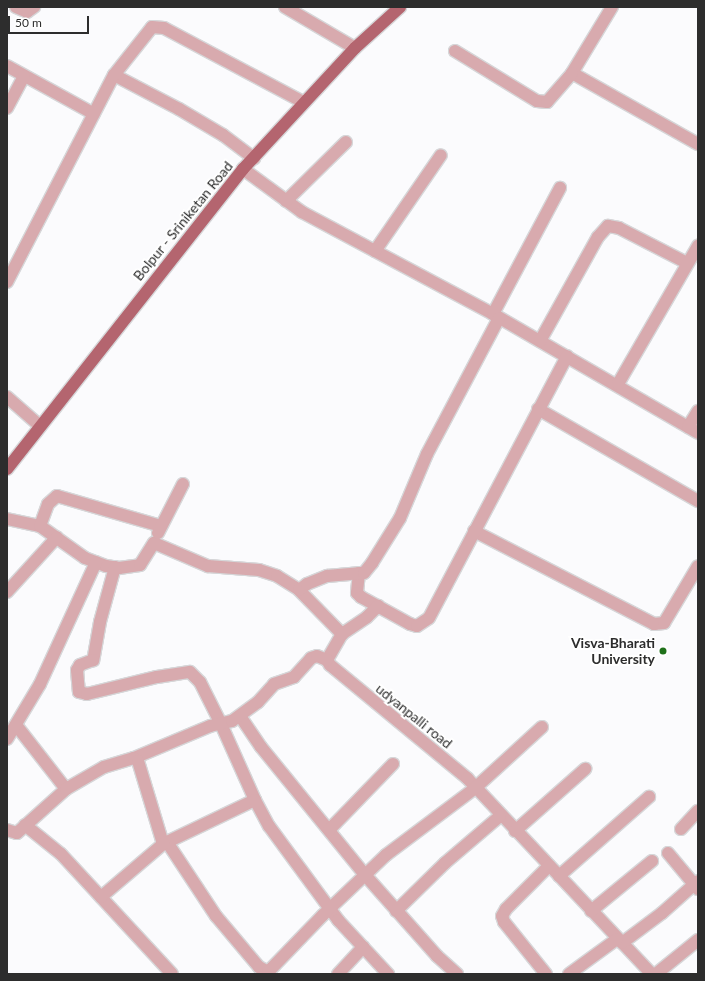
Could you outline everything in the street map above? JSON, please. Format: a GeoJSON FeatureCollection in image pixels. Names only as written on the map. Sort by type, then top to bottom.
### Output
{"type":"FeatureCollection","features":[{"type":"Feature","properties":{"kind":"main road","name":"Bolpur - Sriniketan Road"},"geometry":{"type":"LineString","coordinates":[[7,469],[243,169],[303,102],[355,48],[398,8]]}},
{"type":"Feature","properties":{"kind":"street"},"geometry":{"type":"LineString","coordinates":[[16,7],[28,12],[34,7]]}},
{"type":"Feature","properties":{"kind":"street"},"geometry":{"type":"LineString","coordinates":[[285,7],[355,48]]}},
{"type":"Feature","properties":{"kind":"street"},"geometry":{"type":"LineString","coordinates":[[455,51],[537,102],[547,102],[572,73],[612,7]]}},
{"type":"Feature","properties":{"kind":"street"},"geometry":{"type":"LineString","coordinates":[[7,282],[114,75],[146,33],[156,26],[303,102]]}},
{"type":"Feature","properties":{"kind":"street"},"geometry":{"type":"LineString","coordinates":[[7,66],[94,114]]}},
{"type":"Feature","properties":{"kind":"street"},"geometry":{"type":"LineString","coordinates":[[572,73],[698,144]]}},
{"type":"Feature","properties":{"kind":"street"},"geometry":{"type":"LineString","coordinates":[[114,75],[179,109],[223,135],[254,158]]}},
{"type":"Feature","properties":{"kind":"street"},"geometry":{"type":"LineString","coordinates":[[7,108],[24,76]]}},
{"type":"Feature","properties":{"kind":"street"},"geometry":{"type":"LineString","coordinates":[[286,201],[346,142]]}},
{"type":"Feature","properties":{"kind":"street"},"geometry":{"type":"LineString","coordinates":[[375,251],[441,155]]}},
{"type":"Feature","properties":{"kind":"street"},"geometry":{"type":"LineString","coordinates":[[243,169],[302,212],[496,316],[618,384],[693,430],[698,411]]}},
{"type":"Feature","properties":{"kind":"street"},"geometry":{"type":"LineString","coordinates":[[299,590],[307,584],[327,576],[364,573],[372,563],[400,518],[426,454],[560,188]]}},
{"type":"Feature","properties":{"kind":"street"},"geometry":{"type":"LineString","coordinates":[[540,341],[598,237],[608,226],[619,228],[687,264]]}},
{"type":"Feature","properties":{"kind":"street"},"geometry":{"type":"LineString","coordinates":[[618,384],[698,246]]}},
{"type":"Feature","properties":{"kind":"street"},"geometry":{"type":"LineString","coordinates":[[359,574],[357,593],[410,624],[417,626],[424,623],[429,618],[567,356]]}},
{"type":"Feature","properties":{"kind":"street"},"geometry":{"type":"LineString","coordinates":[[7,397],[40,426]]}},
{"type":"Feature","properties":{"kind":"street"},"geometry":{"type":"LineString","coordinates":[[538,409],[698,501]]}},
{"type":"Feature","properties":{"kind":"street"},"geometry":{"type":"LineString","coordinates":[[7,519],[40,526],[57,537],[75,552],[96,562],[115,567],[140,565],[154,543],[182,484]]}},
{"type":"Feature","properties":{"kind":"street"},"geometry":{"type":"LineString","coordinates":[[40,526],[48,504],[57,496],[161,526]]}},
{"type":"Feature","properties":{"kind":"street"},"geometry":{"type":"LineString","coordinates":[[474,531],[654,624],[664,623],[698,566]]}},
{"type":"Feature","properties":{"kind":"street"},"geometry":{"type":"LineString","coordinates":[[7,592],[57,537]]}},
{"type":"Feature","properties":{"kind":"street"},"geometry":{"type":"LineString","coordinates":[[154,543],[208,566],[236,567],[271,574],[299,590],[342,634]]}},
{"type":"Feature","properties":{"kind":"street"},"geometry":{"type":"LineString","coordinates":[[7,739],[54,657],[96,562]]}},
{"type":"Feature","properties":{"kind":"street"},"geometry":{"type":"LineString","coordinates":[[115,567],[100,622],[93,660],[80,665],[77,670],[79,692],[87,694],[157,677],[190,672],[200,682],[221,724],[254,800],[269,826],[330,908],[388,974]]}},
{"type":"Feature","properties":{"kind":"street"},"geometry":{"type":"LineString","coordinates":[[7,830],[17,834],[66,789],[104,768],[134,758],[162,744],[240,716],[258,702],[274,684],[294,677],[311,658],[317,656],[327,660],[342,634],[367,618],[378,606]]}},
{"type":"Feature","properties":{"kind":"street","name":"udyanpalli road"},"geometry":{"type":"LineString","coordinates":[[327,660],[412,735],[467,778],[474,789],[550,866],[652,974]]}},
{"type":"Feature","properties":{"kind":"street"},"geometry":{"type":"LineString","coordinates":[[240,716],[261,747],[396,912],[437,956],[457,974]]}},
{"type":"Feature","properties":{"kind":"street"},"geometry":{"type":"LineString","coordinates":[[16,725],[66,789]]}},
{"type":"Feature","properties":{"kind":"street"},"geometry":{"type":"LineString","coordinates":[[134,758],[138,761],[166,843],[216,916],[265,972],[271,971],[330,908],[366,876],[386,855],[474,789],[542,727]]}},
{"type":"Feature","properties":{"kind":"street"},"geometry":{"type":"LineString","coordinates":[[329,830],[393,764]]}},
{"type":"Feature","properties":{"kind":"street"},"geometry":{"type":"LineString","coordinates":[[515,831],[585,769]]}},
{"type":"Feature","properties":{"kind":"street"},"geometry":{"type":"LineString","coordinates":[[559,876],[649,797]]}},
{"type":"Feature","properties":{"kind":"street"},"geometry":{"type":"LineString","coordinates":[[102,897],[166,843],[254,800]]}},
{"type":"Feature","properties":{"kind":"street"},"geometry":{"type":"LineString","coordinates":[[680,829],[698,811]]}},
{"type":"Feature","properties":{"kind":"street"},"geometry":{"type":"LineString","coordinates":[[396,912],[445,863],[500,816]]}},
{"type":"Feature","properties":{"kind":"street"},"geometry":{"type":"LineString","coordinates":[[25,826],[61,854],[172,974]]}},
{"type":"Feature","properties":{"kind":"street"},"geometry":{"type":"LineString","coordinates":[[569,974],[620,941],[697,885],[668,853]]}},
{"type":"Feature","properties":{"kind":"street"},"geometry":{"type":"LineString","coordinates":[[591,911],[652,861]]}},
{"type":"Feature","properties":{"kind":"street"},"geometry":{"type":"LineString","coordinates":[[546,974],[504,922],[502,916],[506,909],[550,866]]}},
{"type":"Feature","properties":{"kind":"street"},"geometry":{"type":"LineString","coordinates":[[656,974],[698,940]]}},
{"type":"Feature","properties":{"kind":"street"},"geometry":{"type":"LineString","coordinates":[[338,974],[363,947]]}},
{"type":"Feature","properties":{"kind":"place","name":"Visva-Bharati University"},"geometry":{"type":"Point","coordinates":[663,651]}}]}
